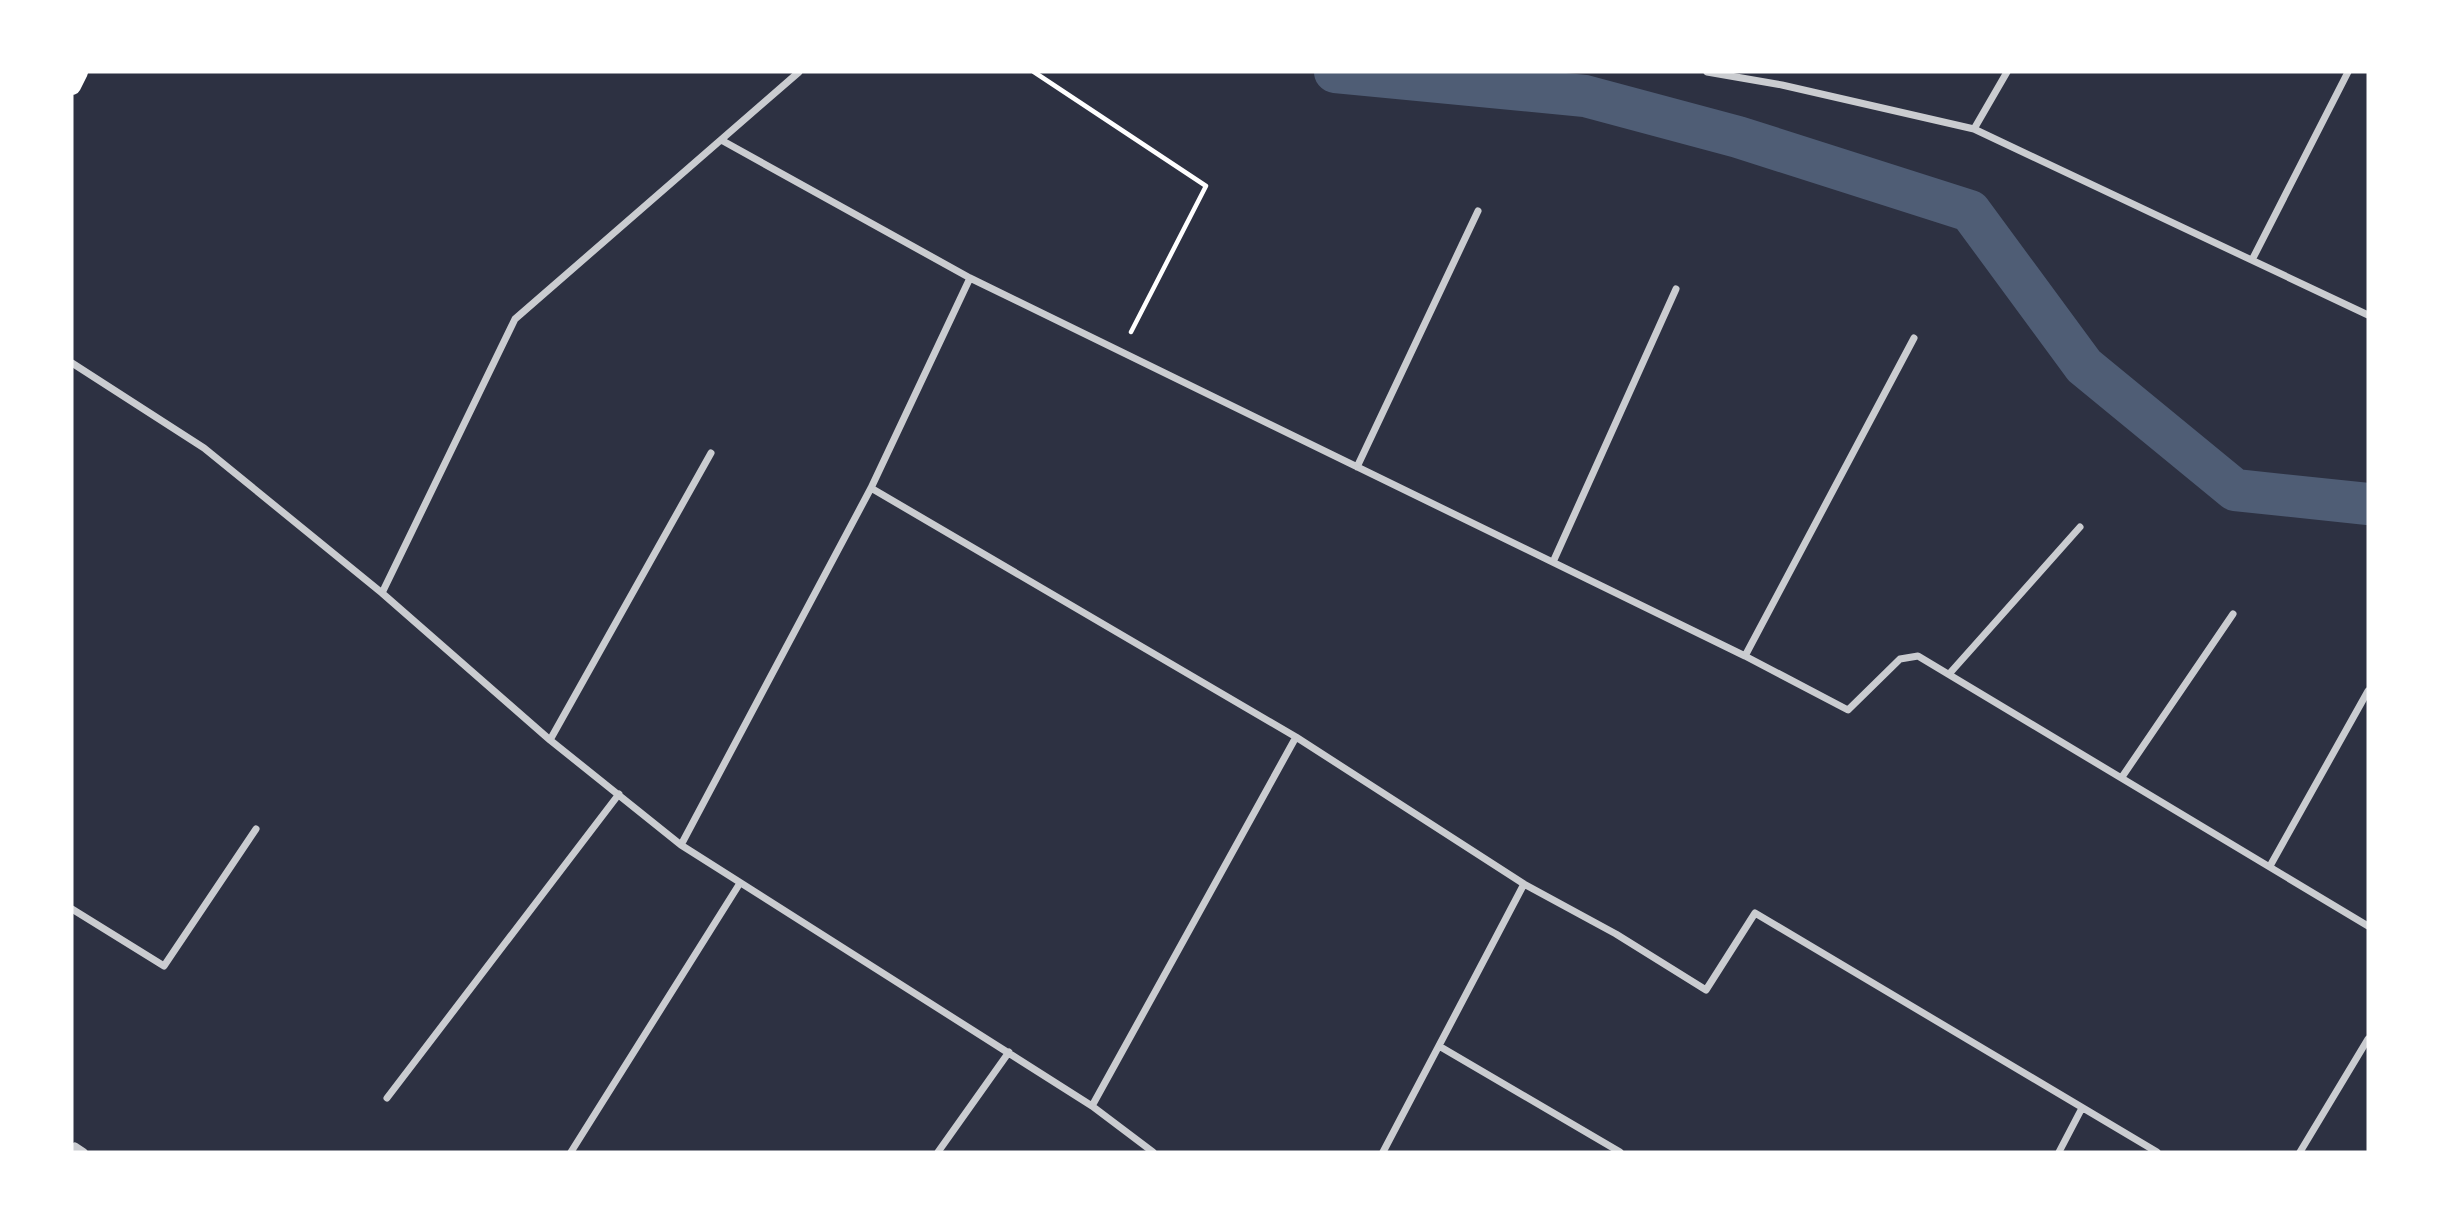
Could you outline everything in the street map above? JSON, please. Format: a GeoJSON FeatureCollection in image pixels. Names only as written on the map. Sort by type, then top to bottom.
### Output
{"type":"FeatureCollection","features":[{"type":"Feature","properties":{"kind":"main road"},"geometry":{"type":"LineString","coordinates":[[72,86],[79,72]]}},
{"type":"Feature","properties":{"kind":"street"},"geometry":{"type":"LineString","coordinates":[[382,593],[515,319],[723,141],[799,72]]}},
{"type":"Feature","properties":{"kind":"street"},"geometry":{"type":"LineString","coordinates":[[1707,72],[1782,85],[1974,129],[2368,315]]}},
{"type":"Feature","properties":{"kind":"street"},"geometry":{"type":"LineString","coordinates":[[1974,129],[2007,72]]}},
{"type":"Feature","properties":{"kind":"street"},"geometry":{"type":"LineString","coordinates":[[2252,260],[2348,72]]}},
{"type":"Feature","properties":{"kind":"street"},"geometry":{"type":"LineString","coordinates":[[723,141],[970,278],[1745,656],[1848,710],[1900,659],[1918,656],[2368,926]]}},
{"type":"Feature","properties":{"kind":"street"},"geometry":{"type":"LineString","coordinates":[[1357,467],[1478,211]]}},
{"type":"Feature","properties":{"kind":"street"},"geometry":{"type":"LineString","coordinates":[[681,845],[871,488],[970,278]]}},
{"type":"Feature","properties":{"kind":"street"},"geometry":{"type":"LineString","coordinates":[[1553,562],[1676,289]]}},
{"type":"Feature","properties":{"kind":"street"},"geometry":{"type":"LineString","coordinates":[[1745,656],[1914,338]]}},
{"type":"Feature","properties":{"kind":"street"},"geometry":{"type":"LineString","coordinates":[[72,363],[204,447],[382,593],[550,740],[681,845],[1092,1106],[1152,1152]]}},
{"type":"Feature","properties":{"kind":"street"},"geometry":{"type":"LineString","coordinates":[[550,740],[711,453]]}},
{"type":"Feature","properties":{"kind":"street"},"geometry":{"type":"LineString","coordinates":[[871,488],[1296,737],[1524,884],[1616,934],[1706,990],[1755,913],[2157,1152]]}},
{"type":"Feature","properties":{"kind":"street"},"geometry":{"type":"LineString","coordinates":[[1950,673],[2080,527]]}},
{"type":"Feature","properties":{"kind":"street"},"geometry":{"type":"LineString","coordinates":[[2122,777],[2233,614]]}},
{"type":"Feature","properties":{"kind":"street"},"geometry":{"type":"LineString","coordinates":[[2270,866],[2368,691]]}},
{"type":"Feature","properties":{"kind":"street"},"geometry":{"type":"LineString","coordinates":[[1092,1106],[1296,737]]}},
{"type":"Feature","properties":{"kind":"street"},"geometry":{"type":"LineString","coordinates":[[387,1098],[619,794]]}},
{"type":"Feature","properties":{"kind":"street"},"geometry":{"type":"LineString","coordinates":[[72,909],[164,966],[256,829]]}},
{"type":"Feature","properties":{"kind":"street"},"geometry":{"type":"LineString","coordinates":[[571,1152],[740,883]]}},
{"type":"Feature","properties":{"kind":"street"},"geometry":{"type":"LineString","coordinates":[[1383,1152],[1524,884]]}},
{"type":"Feature","properties":{"kind":"street"},"geometry":{"type":"LineString","coordinates":[[2300,1152],[2368,1039]]}},
{"type":"Feature","properties":{"kind":"street"},"geometry":{"type":"LineString","coordinates":[[1439,1046],[1619,1152]]}},
{"type":"Feature","properties":{"kind":"street"},"geometry":{"type":"LineString","coordinates":[[937,1152],[1009,1052]]}},
{"type":"Feature","properties":{"kind":"street"},"geometry":{"type":"LineString","coordinates":[[2059,1152],[2082,1108]]}},
{"type":"Feature","properties":{"kind":"street"},"geometry":{"type":"LineString","coordinates":[[72,1151],[75,1146],[84,1152]]}},
{"type":"Feature","properties":{"kind":"path"},"geometry":{"type":"LineString","coordinates":[[1034,72],[1206,186],[1121,351]]}},
{"type":"Feature","properties":{"kind":"waterway"},"geometry":{"type":"LineString","coordinates":[[1335,72],[1585,96],[1738,137],[1970,211],[2084,366],[2235,490],[2368,504]]}}]}
